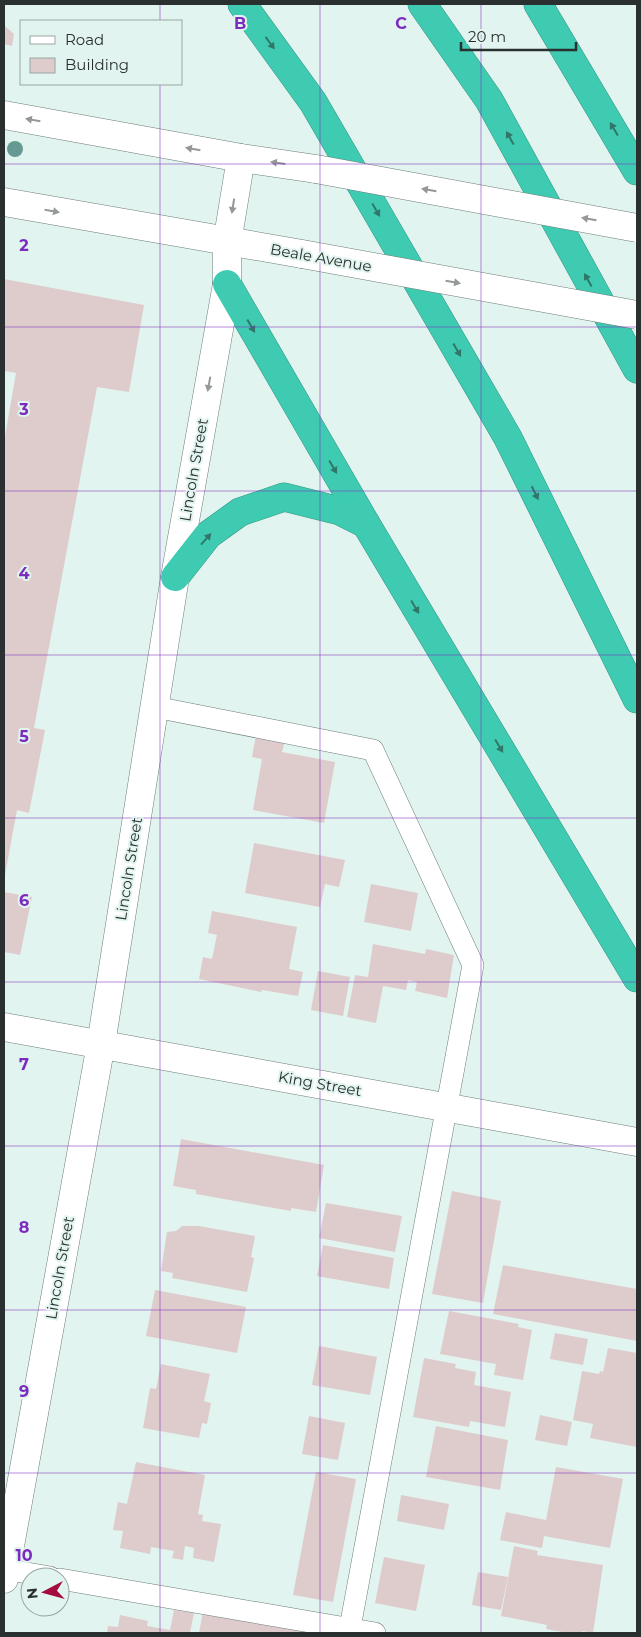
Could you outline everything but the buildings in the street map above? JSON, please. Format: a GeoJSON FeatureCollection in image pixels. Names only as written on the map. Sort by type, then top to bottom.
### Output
{"type":"FeatureCollection","features":[{"type":"Feature","properties":{"kind":"highway"},"geometry":{"type":"LineString","coordinates":[[242,4],[313,102],[508,438],[637,699]]}},
{"type":"Feature","properties":{"kind":"highway"},"geometry":{"type":"LineString","coordinates":[[422,4],[489,100],[637,369]]}},
{"type":"Feature","properties":{"kind":"highway"},"geometry":{"type":"LineString","coordinates":[[538,4],[637,171]]}},
{"type":"Feature","properties":{"kind":"highway"},"geometry":{"type":"LineString","coordinates":[[227,284],[366,524],[637,978]]}},
{"type":"Feature","properties":{"kind":"highway"},"geometry":{"type":"LineString","coordinates":[[176,577],[208,535],[240,512],[284,497],[340,511],[366,524]]}},
{"type":"Feature","properties":{"kind":"street"},"geometry":{"type":"LineString","coordinates":[[4,115],[241,158],[316,169],[637,228]]}},
{"type":"Feature","properties":{"kind":"street","name":"Lincoln Street"},"geometry":{"type":"LineString","coordinates":[[4,1572],[101,1044],[176,577],[227,284],[227,243],[241,158]]}},
{"type":"Feature","properties":{"kind":"street","name":"Beale Avenue"},"geometry":{"type":"LineString","coordinates":[[4,202],[637,315]]}},
{"type":"Feature","properties":{"kind":"street","name":"King Street"},"geometry":{"type":"LineString","coordinates":[[4,1027],[637,1142]]}},
{"type":"Feature","properties":{"kind":"lane"},"geometry":{"type":"LineString","coordinates":[[155,707],[373,750],[473,965],[350,1631]]}},
{"type":"Feature","properties":{"kind":"lane"},"geometry":{"type":"LineString","coordinates":[[4,1572],[20,1574]]}},
{"type":"Feature","properties":{"kind":"lane"},"geometry":{"type":"LineString","coordinates":[[70,1581],[350,1631],[375,1633]]}}]}
